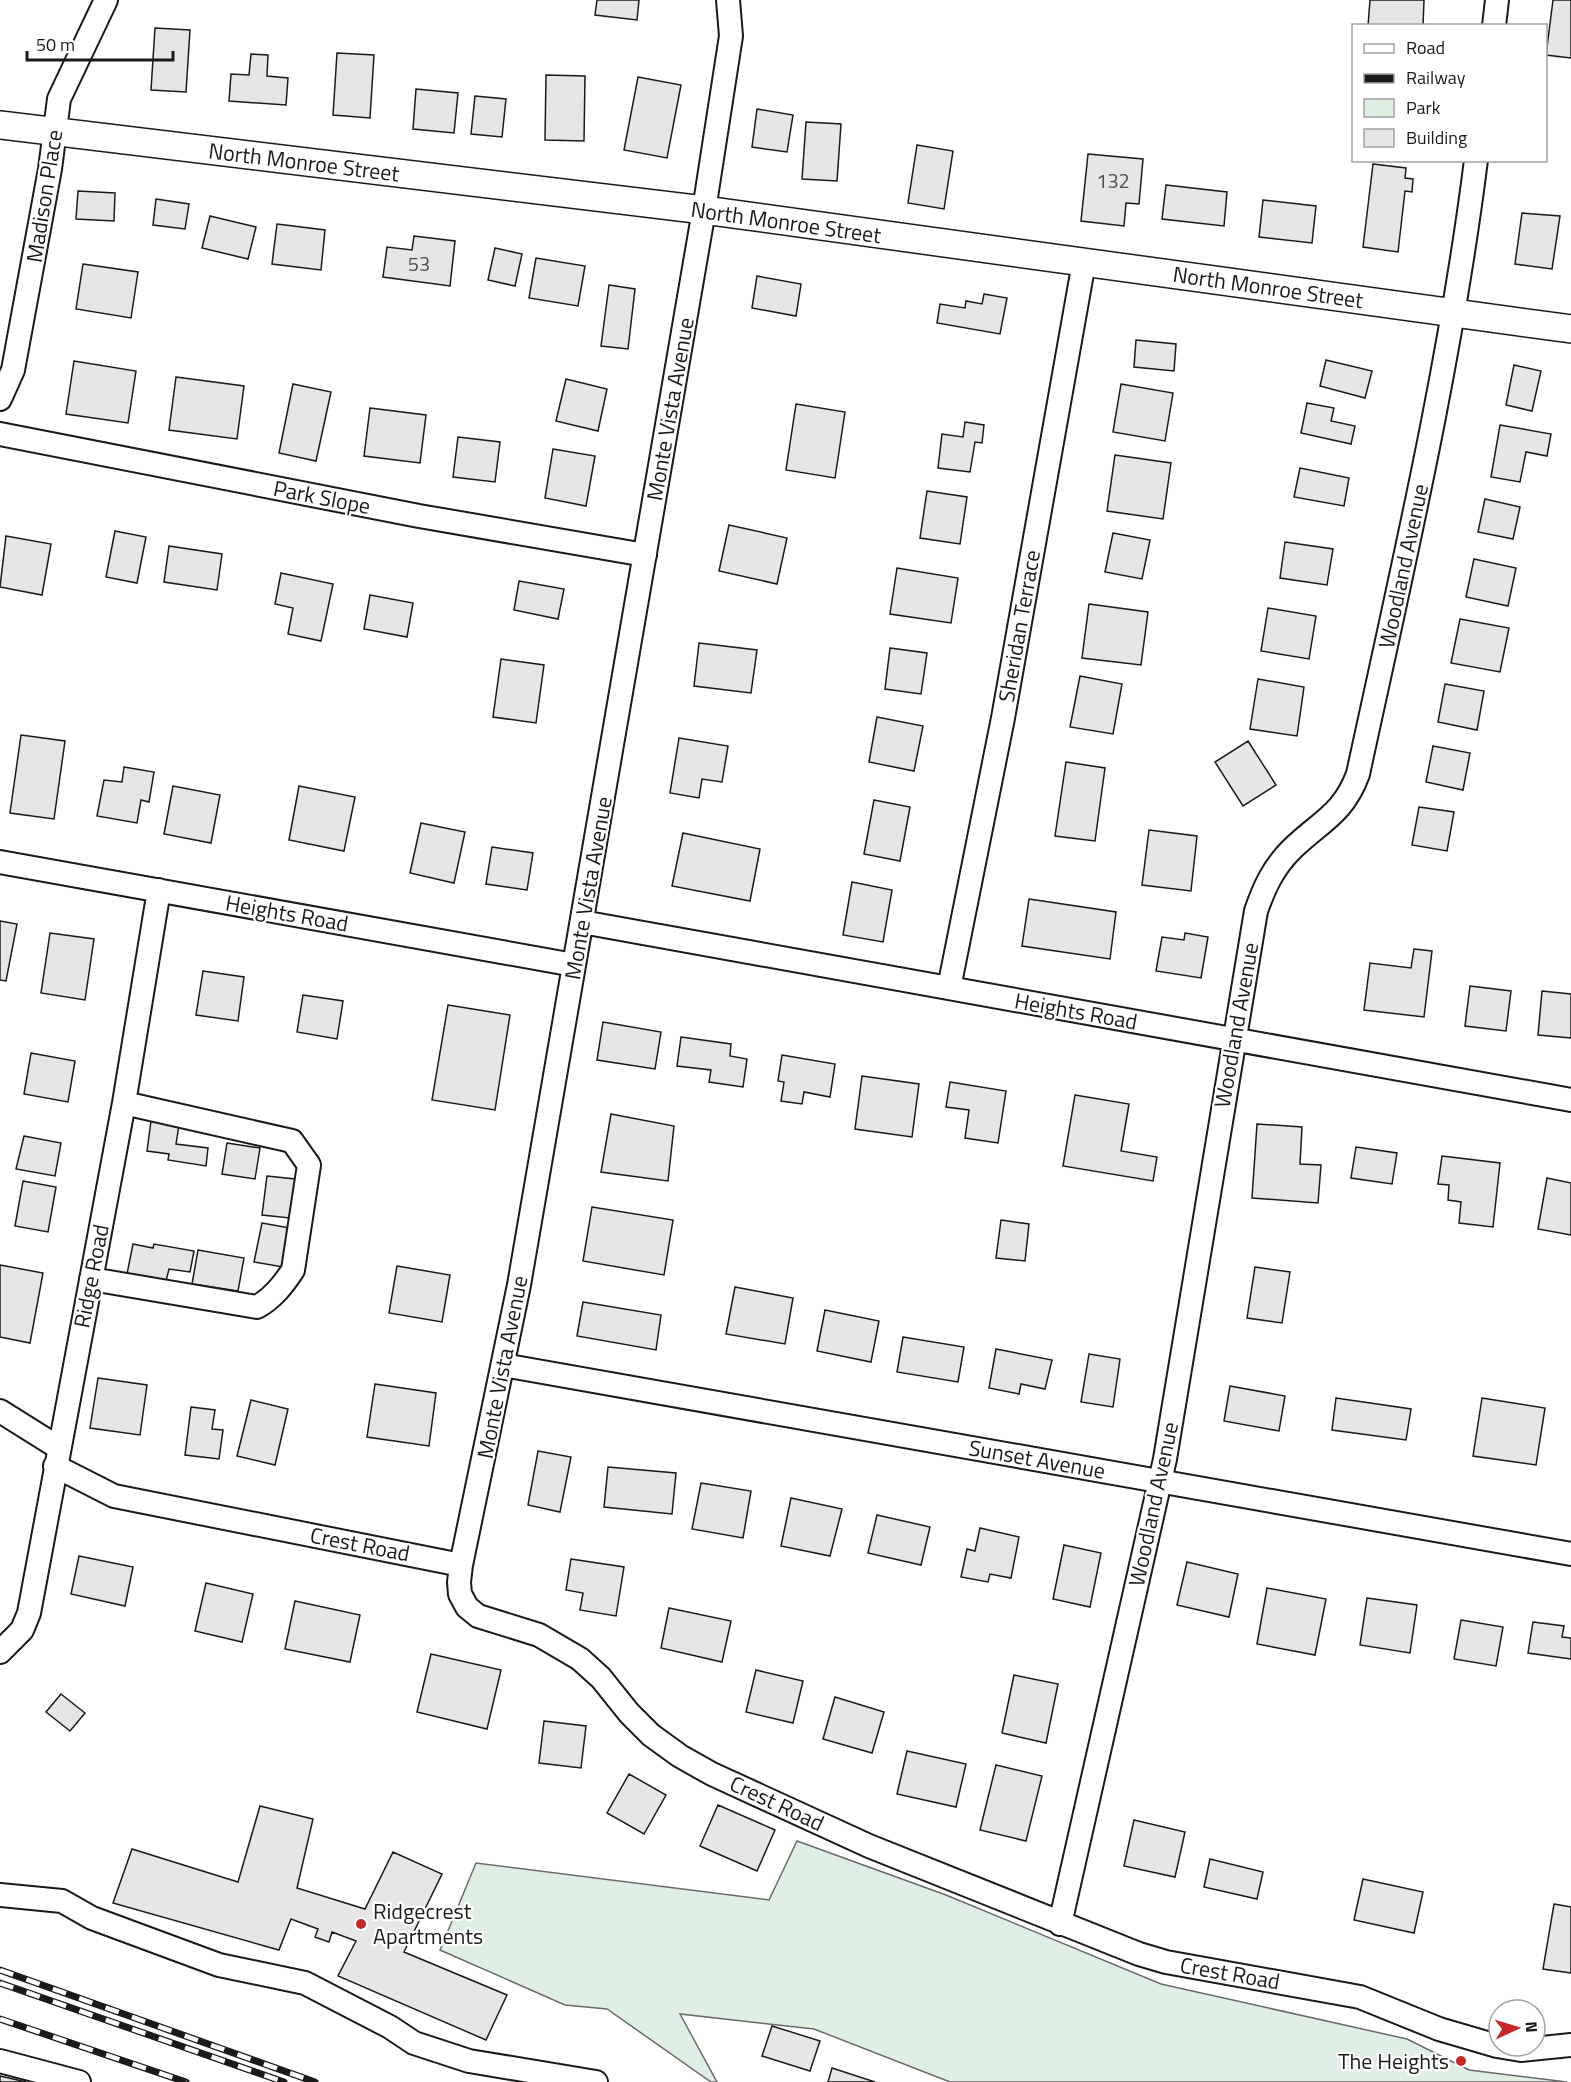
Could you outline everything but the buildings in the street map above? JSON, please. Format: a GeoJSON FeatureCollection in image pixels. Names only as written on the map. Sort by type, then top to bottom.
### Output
{"type":"FeatureCollection","features":[{"type":"Feature","properties":{"kind":"main road","name":"North Monroe Street"},"geometry":{"type":"LineString","coordinates":[[0,125],[704,210],[1571,329]]}},
{"type":"Feature","properties":{"kind":"street","name":"Madison Place"},"geometry":{"type":"LineString","coordinates":[[0,399],[13,370],[59,99],[106,0]]}},
{"type":"Feature","properties":{"kind":"street","name":"Monte Vista Avenue"},"geometry":{"type":"LineString","coordinates":[[462,1564],[503,1365],[582,922],[704,210],[731,36],[728,0]]}},
{"type":"Feature","properties":{"kind":"street"},"geometry":{"type":"LineString","coordinates":[[1494,24],[1497,0]]}},
{"type":"Feature","properties":{"kind":"street","name":"Woodland Avenue"},"geometry":{"type":"LineString","coordinates":[[1060,1924],[1160,1481],[1256,911],[1265,886],[1292,849],[1339,810],[1351,794],[1358,774],[1455,313],[1476,162]]}},
{"type":"Feature","properties":{"kind":"street","name":"Sheridan Terrace"},"geometry":{"type":"LineString","coordinates":[[949,988],[1003,718],[1084,262]]}},
{"type":"Feature","properties":{"kind":"street","name":"Park Slope"},"geometry":{"type":"LineString","coordinates":[[0,434],[419,516],[645,555]]}},
{"type":"Feature","properties":{"kind":"street","name":"Heights Road"},"geometry":{"type":"LineString","coordinates":[[0,862],[574,965]]}},
{"type":"Feature","properties":{"kind":"street","name":"Ridge Road"},"geometry":{"type":"LineString","coordinates":[[0,1652],[22,1630],[29,1613],[124,1103],[159,890]]}},
{"type":"Feature","properties":{"kind":"street","name":"Heights Road"},"geometry":{"type":"LineString","coordinates":[[582,922],[1571,1100]]}},
{"type":"Feature","properties":{"kind":"street"},"geometry":{"type":"LineString","coordinates":[[91,1279],[257,1306],[268,1300],[284,1284],[293,1270],[309,1165],[292,1141],[124,1103]]}},
{"type":"Feature","properties":{"kind":"street","name":"Sunset Avenue"},"geometry":{"type":"LineString","coordinates":[[503,1365],[1571,1554]]}},
{"type":"Feature","properties":{"kind":"street","name":"Crest Road"},"geometry":{"type":"LineString","coordinates":[[0,1411],[57,1457],[114,1496],[462,1564],[460,1594],[467,1607],[478,1616],[539,1635],[580,1659],[601,1678],[629,1713],[680,1756],[712,1774],[869,1846],[1060,1924],[1166,1962],[1360,1997],[1474,2041],[1521,2050],[1571,2045]]}},
{"type":"Feature","properties":{"kind":"street"},"geometry":{"type":"LineString","coordinates":[[0,1895],[62,1901],[92,1918],[219,1965],[305,1983],[390,2027],[414,2043],[469,2061],[596,2082]]}},
{"type":"Feature","properties":{"kind":"street"},"geometry":{"type":"LineString","coordinates":[[0,2061],[79,2082]]}},
{"type":"Feature","properties":{"kind":"green space"},"geometry":{"type":"Polygon","coordinates":[[[797,1841],[946,1895],[1161,1984],[1407,2039],[1469,2070],[1567,2082],[950,2082],[814,2029],[680,2014],[717,2082],[711,2082],[607,2009],[565,2005],[440,1950],[476,1863],[769,1900],[797,1841]]]}},
{"type":"Feature","properties":{"kind":"railway"},"geometry":{"type":"LineString","coordinates":[[0,1970],[315,2082]]}},
{"type":"Feature","properties":{"kind":"railway"},"geometry":{"type":"LineString","coordinates":[[0,1983],[284,2082]]}},
{"type":"Feature","properties":{"kind":"railway"},"geometry":{"type":"LineString","coordinates":[[0,2019],[186,2082]]}},
{"type":"Feature","properties":{"kind":"place","name":"Ridgecrest Apartments"},"geometry":{"type":"Point","coordinates":[361,1924]}},
{"type":"Feature","properties":{"kind":"place","name":"The Heights"},"geometry":{"type":"Point","coordinates":[1461,2061]}}]}
